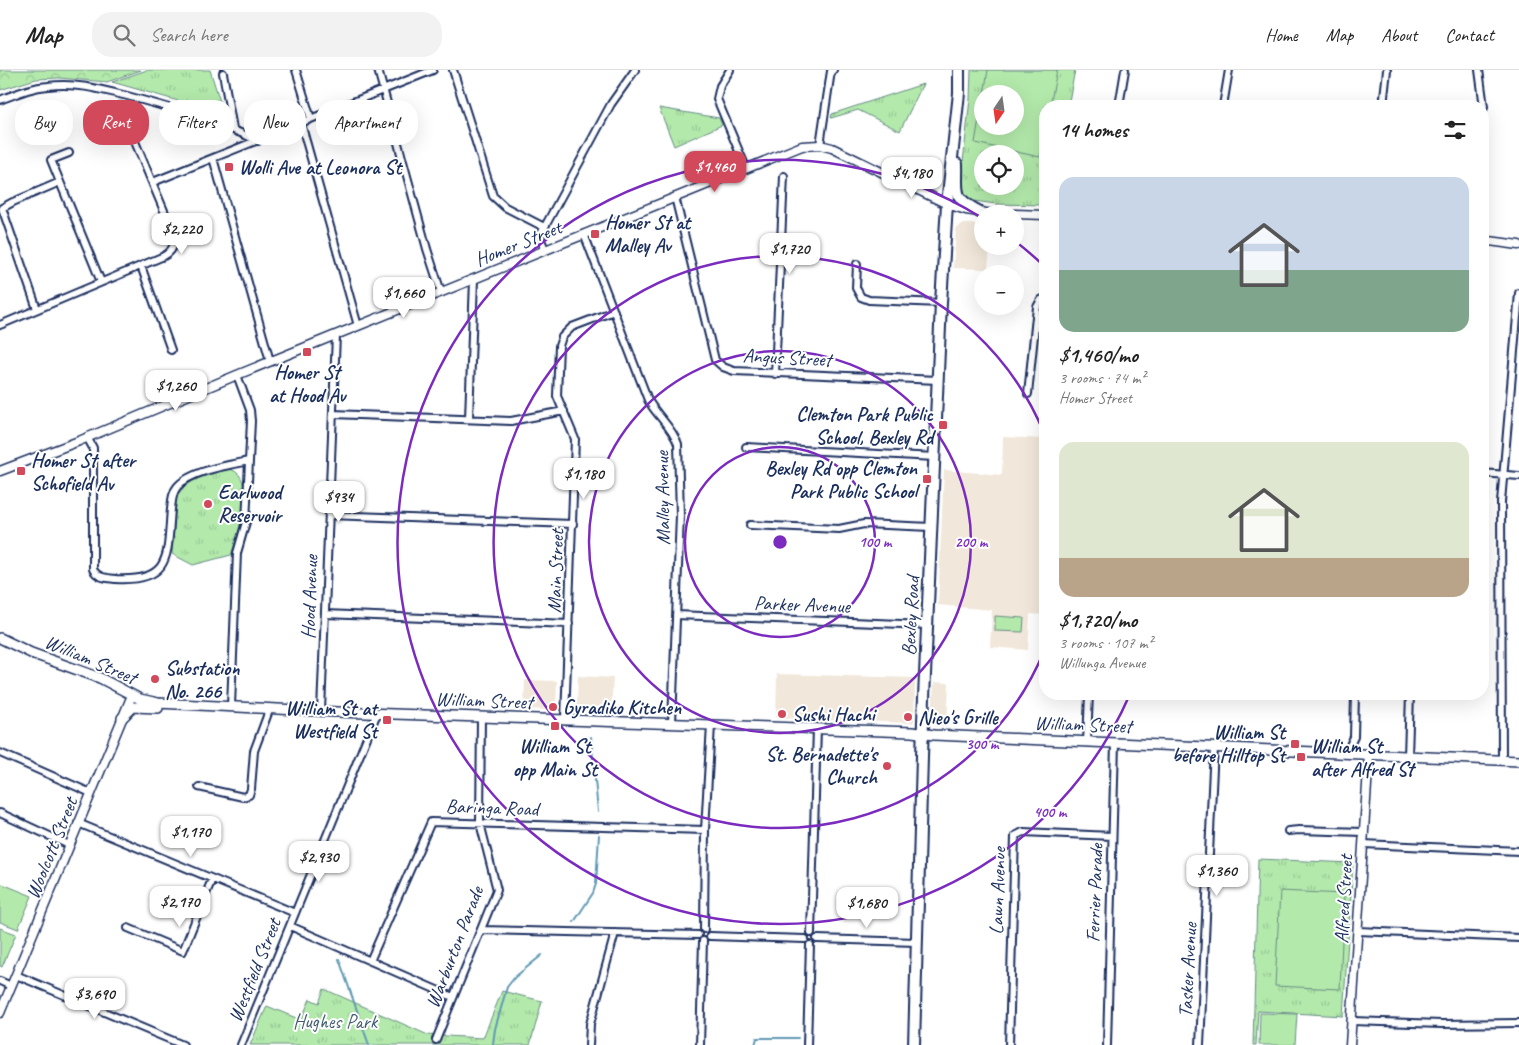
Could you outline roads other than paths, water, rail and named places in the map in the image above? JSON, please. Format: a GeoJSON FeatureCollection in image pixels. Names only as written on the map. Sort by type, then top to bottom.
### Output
{"type":"FeatureCollection","features":[{"type":"Feature","properties":{"kind":"main road","name":"Bexley Road"},"geometry":{"type":"LineString","coordinates":[[914,1045],[923,734],[941,303],[947,204],[959,93],[959,70]]}},
{"type":"Feature","properties":{"kind":"main road"},"geometry":{"type":"LineString","coordinates":[[953,149],[957,162],[957,193],[965,203],[974,208]]}},
{"type":"Feature","properties":{"kind":"main road","name":"William Street"},"geometry":{"type":"LineString","coordinates":[[0,638],[31,653],[100,678],[132,695],[153,702],[377,714],[817,728],[1519,761]]}},
{"type":"Feature","properties":{"kind":"main road"},"geometry":{"type":"LineString","coordinates":[[122,718],[133,707],[175,708],[182,704]]}},
{"type":"Feature","properties":{"kind":"street"},"geometry":{"type":"LineString","coordinates":[[296,70],[311,119]]}},
{"type":"Feature","properties":{"kind":"street"},"geometry":{"type":"LineString","coordinates":[[378,70],[427,249],[441,292]]}},
{"type":"Feature","properties":{"kind":"street"},"geometry":{"type":"LineString","coordinates":[[306,121],[433,70]]}},
{"type":"Feature","properties":{"kind":"street"},"geometry":{"type":"LineString","coordinates":[[453,70],[492,196],[506,207],[544,227]]}},
{"type":"Feature","properties":{"kind":"street"},"geometry":{"type":"LineString","coordinates":[[545,250],[541,236],[544,227],[611,104],[635,70]]}},
{"type":"Feature","properties":{"kind":"street"},"geometry":{"type":"LineString","coordinates":[[730,70],[720,86],[717,98],[746,168]]}},
{"type":"Feature","properties":{"kind":"street"},"geometry":{"type":"LineString","coordinates":[[820,145],[831,71],[833,70]]}},
{"type":"Feature","properties":{"kind":"street"},"geometry":{"type":"LineString","coordinates":[[1120,100],[1125,70]]}},
{"type":"Feature","properties":{"kind":"street"},"geometry":{"type":"LineString","coordinates":[[1224,100],[1229,70]]}},
{"type":"Feature","properties":{"kind":"street"},"geometry":{"type":"LineString","coordinates":[[1384,100],[1387,70]]}},
{"type":"Feature","properties":{"kind":"street"},"geometry":{"type":"LineString","coordinates":[[1479,70],[1483,100]]}},
{"type":"Feature","properties":{"kind":"street"},"geometry":{"type":"LineString","coordinates":[[223,73],[228,100]]}},
{"type":"Feature","properties":{"kind":"street"},"geometry":{"type":"LineString","coordinates":[[0,101],[21,91],[46,86],[87,86],[159,105]]}},
{"type":"Feature","properties":{"kind":"street"},"geometry":{"type":"LineString","coordinates":[[306,141],[358,326]]}},
{"type":"Feature","properties":{"kind":"street"},"geometry":{"type":"LineString","coordinates":[[0,325],[141,266],[172,251],[175,243],[170,225],[137,145]]}},
{"type":"Feature","properties":{"kind":"street"},"geometry":{"type":"LineString","coordinates":[[153,182],[247,145]]}},
{"type":"Feature","properties":{"kind":"street","name":"Homer Street"},"geometry":{"type":"LineString","coordinates":[[0,470],[87,437],[800,146],[820,145],[836,149],[947,204],[974,211]]}},
{"type":"Feature","properties":{"kind":"street"},"geometry":{"type":"LineString","coordinates":[[69,153],[51,160],[101,282]]}},
{"type":"Feature","properties":{"kind":"street"},"geometry":{"type":"LineString","coordinates":[[213,158],[270,361]]}},
{"type":"Feature","properties":{"kind":"street"},"geometry":{"type":"LineString","coordinates":[[775,374],[784,176]]}},
{"type":"Feature","properties":{"kind":"street"},"geometry":{"type":"LineString","coordinates":[[37,309],[2,208],[60,182]]}},
{"type":"Feature","properties":{"kind":"street","name":"Angus Street"},"geometry":{"type":"LineString","coordinates":[[675,197],[715,360],[723,367],[734,371],[775,374],[938,380]]}},
{"type":"Feature","properties":{"kind":"street"},"geometry":{"type":"LineString","coordinates":[[1024,214],[1039,214]]}},
{"type":"Feature","properties":{"kind":"street","name":"Malley Avenue"},"geometry":{"type":"LineString","coordinates":[[584,234],[648,400],[655,412],[674,434],[678,444],[680,515],[672,724]]}},
{"type":"Feature","properties":{"kind":"street"},"geometry":{"type":"LineString","coordinates":[[1489,241],[1519,245]]}},
{"type":"Feature","properties":{"kind":"street"},"geometry":{"type":"LineString","coordinates":[[857,264],[856,288],[861,298],[941,303]]}},
{"type":"Feature","properties":{"kind":"street"},"geometry":{"type":"LineString","coordinates":[[141,266],[171,350]]}},
{"type":"Feature","properties":{"kind":"street"},"geometry":{"type":"LineString","coordinates":[[469,418],[474,279]]}},
{"type":"Feature","properties":{"kind":"street"},"geometry":{"type":"LineString","coordinates":[[1502,760],[1501,502],[1519,293]]}},
{"type":"Feature","properties":{"kind":"street"},"geometry":{"type":"LineString","coordinates":[[1028,394],[1039,304]]}},
{"type":"Feature","properties":{"kind":"street","name":"Main Street"},"geometry":{"type":"LineString","coordinates":[[565,720],[575,439],[556,396],[559,346],[562,337],[572,327],[614,311]]}},
{"type":"Feature","properties":{"kind":"street","name":"Hood Avenue"},"geometry":{"type":"LineString","coordinates":[[321,711],[336,335]]}},
{"type":"Feature","properties":{"kind":"street"},"geometry":{"type":"LineString","coordinates":[[231,706],[237,553],[246,522],[250,410],[237,375]]}},
{"type":"Feature","properties":{"kind":"street"},"geometry":{"type":"LineString","coordinates":[[333,414],[518,420],[564,411]]}},
{"type":"Feature","properties":{"kind":"street"},"geometry":{"type":"LineString","coordinates":[[87,437],[93,448],[93,569],[95,574],[100,577],[136,579],[151,575],[161,566],[168,554],[172,497],[178,486],[196,476],[222,466],[249,460]]}},
{"type":"Feature","properties":{"kind":"street"},"geometry":{"type":"LineString","coordinates":[[746,447],[935,457]]}},
{"type":"Feature","properties":{"kind":"street"},"geometry":{"type":"LineString","coordinates":[[1489,474],[1519,476]]}},
{"type":"Feature","properties":{"kind":"street"},"geometry":{"type":"LineString","coordinates":[[329,515],[573,524]]}},
{"type":"Feature","properties":{"kind":"street"},"geometry":{"type":"LineString","coordinates":[[750,525],[839,529],[864,524],[931,527]]}},
{"type":"Feature","properties":{"kind":"street"},"geometry":{"type":"LineString","coordinates":[[326,614],[569,624]]}},
{"type":"Feature","properties":{"kind":"street","name":"Parker Avenue"},"geometry":{"type":"LineString","coordinates":[[676,615],[927,625]]}},
{"type":"Feature","properties":{"kind":"street","name":"Woolcott Street"},"geometry":{"type":"LineString","coordinates":[[0,1013],[132,695]]}},
{"type":"Feature","properties":{"kind":"street"},"geometry":{"type":"LineString","coordinates":[[1087,742],[1088,700]]}},
{"type":"Feature","properties":{"kind":"street"},"geometry":{"type":"LineString","coordinates":[[1346,753],[1354,737],[1355,700]]}},
{"type":"Feature","properties":{"kind":"street"},"geometry":{"type":"LineString","coordinates":[[1408,756],[1410,700]]}},
{"type":"Feature","properties":{"kind":"street"},"geometry":{"type":"LineString","coordinates":[[199,787],[243,797],[249,795],[254,751],[270,708]]}},
{"type":"Feature","properties":{"kind":"street","name":"Westfield Street"},"geometry":{"type":"LineString","coordinates":[[241,1045],[377,714]]}},
{"type":"Feature","properties":{"kind":"street","name":"Warburton Parade"},"geometry":{"type":"LineString","coordinates":[[436,1040],[497,890],[480,823],[480,717]]}},
{"type":"Feature","properties":{"kind":"street"},"geometry":{"type":"LineString","coordinates":[[704,929],[705,830],[710,725]]}},
{"type":"Feature","properties":{"kind":"street"},"geometry":{"type":"LineString","coordinates":[[811,933],[817,728]]}},
{"type":"Feature","properties":{"kind":"street","name":"Ferrier Parade"},"geometry":{"type":"LineString","coordinates":[[1106,1045],[1114,743]]}},
{"type":"Feature","properties":{"kind":"street","name":"Tasker Avenue"},"geometry":{"type":"LineString","coordinates":[[1200,1045],[1214,747]]}},
{"type":"Feature","properties":{"kind":"street"},"geometry":{"type":"LineString","coordinates":[[0,753],[91,793]]}},
{"type":"Feature","properties":{"kind":"street","name":"Alfred Street"},"geometry":{"type":"LineString","coordinates":[[1350,1045],[1369,754]]}},
{"type":"Feature","properties":{"kind":"street"},"geometry":{"type":"LineString","coordinates":[[0,813],[69,846]]}},
{"type":"Feature","properties":{"kind":"street","name":"Baringa Road"},"geometry":{"type":"LineString","coordinates":[[370,961],[431,822],[705,830]]}},
{"type":"Feature","properties":{"kind":"street"},"geometry":{"type":"LineString","coordinates":[[78,823],[295,914]]}},
{"type":"Feature","properties":{"kind":"street"},"geometry":{"type":"LineString","coordinates":[[1288,831],[1363,832]]}},
{"type":"Feature","properties":{"kind":"street","name":"Lawn Avenue"},"geometry":{"type":"LineString","coordinates":[[1009,1045],[1015,836],[1023,832],[1112,836]]}},
{"type":"Feature","properties":{"kind":"street"},"geometry":{"type":"LineString","coordinates":[[1363,844],[1519,851]]}},
{"type":"Feature","properties":{"kind":"street"},"geometry":{"type":"LineString","coordinates":[[128,928],[183,950],[212,879]]}},
{"type":"Feature","properties":{"kind":"street"},"geometry":{"type":"LineString","coordinates":[[290,926],[453,997]]}},
{"type":"Feature","properties":{"kind":"street"},"geometry":{"type":"LineString","coordinates":[[698,935],[704,929]]}},
{"type":"Feature","properties":{"kind":"street"},"geometry":{"type":"LineString","coordinates":[[704,929],[708,931],[710,936]]}},
{"type":"Feature","properties":{"kind":"street"},"geometry":{"type":"LineString","coordinates":[[480,930],[698,935]]}},
{"type":"Feature","properties":{"kind":"street"},"geometry":{"type":"LineString","coordinates":[[1358,931],[1519,938]]}},
{"type":"Feature","properties":{"kind":"street"},"geometry":{"type":"LineString","coordinates":[[589,1045],[590,1024],[615,933]]}},
{"type":"Feature","properties":{"kind":"street"},"geometry":{"type":"LineString","coordinates":[[811,933],[816,938]]}},
{"type":"Feature","properties":{"kind":"street"},"geometry":{"type":"LineString","coordinates":[[805,939],[806,935],[811,933]]}},
{"type":"Feature","properties":{"kind":"street"},"geometry":{"type":"LineString","coordinates":[[698,935],[700,940],[703,941],[700,1045]]}},
{"type":"Feature","properties":{"kind":"street"},"geometry":{"type":"LineString","coordinates":[[710,936],[805,939]]}},
{"type":"Feature","properties":{"kind":"street"},"geometry":{"type":"LineString","coordinates":[[703,941],[707,941],[710,936]]}},
{"type":"Feature","properties":{"kind":"street"},"geometry":{"type":"LineString","coordinates":[[816,938],[917,942]]}},
{"type":"Feature","properties":{"kind":"street"},"geometry":{"type":"LineString","coordinates":[[810,945],[815,943],[816,938]]}},
{"type":"Feature","properties":{"kind":"street"},"geometry":{"type":"LineString","coordinates":[[805,939],[810,945],[807,1045]]}},
{"type":"Feature","properties":{"kind":"street"},"geometry":{"type":"LineString","coordinates":[[16,975],[183,1045]]}},
{"type":"Feature","properties":{"kind":"street"},"geometry":{"type":"LineString","coordinates":[[0,981],[11,986]]}},
{"type":"Feature","properties":{"kind":"street"},"geometry":{"type":"LineString","coordinates":[[1352,1021],[1442,1024],[1519,1023]]}},
{"type":"Feature","properties":{"kind":"waterway"},"geometry":{"type":"LineString","coordinates":[[591,737],[598,812]]}},
{"type":"Feature","properties":{"kind":"waterway"},"geometry":{"type":"LineString","coordinates":[[574,922],[593,893],[596,884],[599,835]]}},
{"type":"Feature","properties":{"kind":"waterway"},"geometry":{"type":"LineString","coordinates":[[493,1044],[495,1029],[507,987],[515,977],[542,955]]}},
{"type":"Feature","properties":{"kind":"waterway"},"geometry":{"type":"LineString","coordinates":[[339,959],[369,1045]]}},
{"type":"Feature","properties":{"kind":"waterway"},"geometry":{"type":"LineString","coordinates":[[755,1045],[757,1038],[798,1038]]}},
{"type":"Feature","properties":{"kind":"place","name":"Wolli Ave at Leonora St"},"geometry":{"type":"Point","coordinates":[229,167]}},
{"type":"Feature","properties":{"kind":"place","name":"Homer St at Malley Av"},"geometry":{"type":"Point","coordinates":[595,234]}},
{"type":"Feature","properties":{"kind":"place","name":"Homer St at Hood Av"},"geometry":{"type":"Point","coordinates":[307,352]}},
{"type":"Feature","properties":{"kind":"place","name":"Clemton Park Public School, Bexley Rd"},"geometry":{"type":"Point","coordinates":[943,425]}},
{"type":"Feature","properties":{"kind":"place","name":"Homer St after Schofield Av"},"geometry":{"type":"Point","coordinates":[21,471]}},
{"type":"Feature","properties":{"kind":"place","name":"Bexley Rd opp Clemton Park Public School"},"geometry":{"type":"Point","coordinates":[927,479]}},
{"type":"Feature","properties":{"kind":"place","name":"Earlwood Reservoir"},"geometry":{"type":"Point","coordinates":[208,504]}},
{"type":"Feature","properties":{"kind":"place","name":"Substation No. 266"},"geometry":{"type":"Point","coordinates":[155,679]}},
{"type":"Feature","properties":{"kind":"place","name":"Gyradiko Kitchen"},"geometry":{"type":"Point","coordinates":[553,707]}},
{"type":"Feature","properties":{"kind":"place","name":"Sushi Hachi"},"geometry":{"type":"Point","coordinates":[782,714]}},
{"type":"Feature","properties":{"kind":"place","name":"Nieo's Grille"},"geometry":{"type":"Point","coordinates":[908,717]}},
{"type":"Feature","properties":{"kind":"place","name":"William St at Westfield St"},"geometry":{"type":"Point","coordinates":[387,720]}},
{"type":"Feature","properties":{"kind":"place","name":"William St opp Main St"},"geometry":{"type":"Point","coordinates":[555,726]}},
{"type":"Feature","properties":{"kind":"place","name":"William St before Hilltop St"},"geometry":{"type":"Point","coordinates":[1295,744]}},
{"type":"Feature","properties":{"kind":"place","name":"William St after Alfred St"},"geometry":{"type":"Point","coordinates":[1301,757]}},
{"type":"Feature","properties":{"kind":"place","name":"St. Bernadette's Church"},"geometry":{"type":"Point","coordinates":[887,766]}},
{"type":"Feature","properties":{"kind":"park label","name":"Hughes Park"},"geometry":{"type":"Point","coordinates":[335,1021]}}]}
